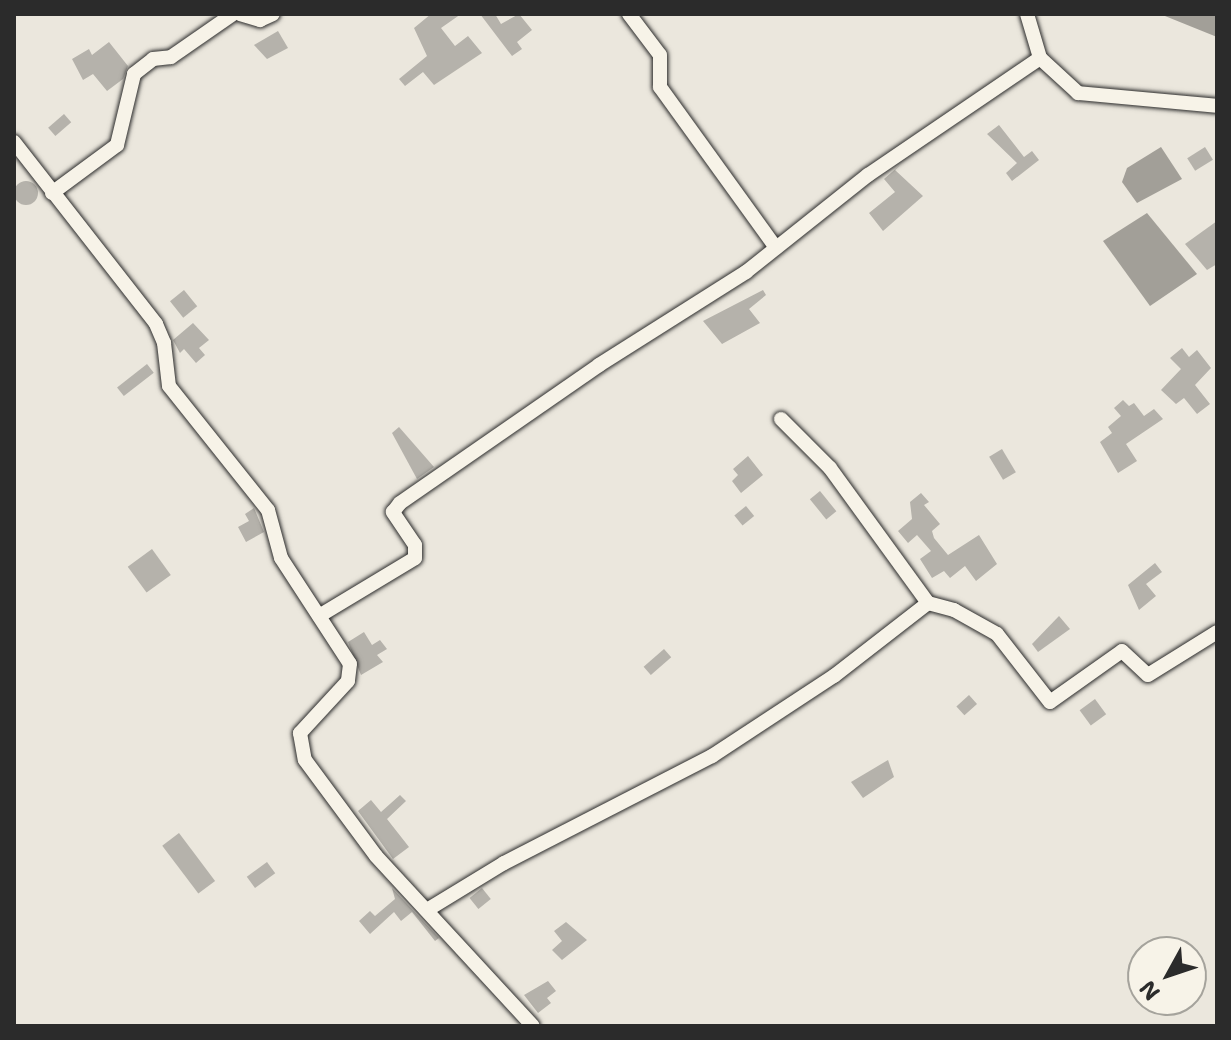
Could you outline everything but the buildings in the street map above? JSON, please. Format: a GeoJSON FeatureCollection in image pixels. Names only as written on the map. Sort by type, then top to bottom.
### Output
{"type":"FeatureCollection","features":[{"type":"Feature","properties":{"kind":"street"},"geometry":{"type":"LineString","coordinates":[[52,193],[117,145],[134,74],[153,59],[171,57],[233,14]]}},
{"type":"Feature","properties":{"kind":"street"},"geometry":{"type":"LineString","coordinates":[[240,14],[260,20],[273,14]]}},
{"type":"Feature","properties":{"kind":"street"},"geometry":{"type":"LineString","coordinates":[[629,14],[660,55],[660,87],[776,248]]}},
{"type":"Feature","properties":{"kind":"street"},"geometry":{"type":"LineString","coordinates":[[1027,14],[1040,58],[1067,86],[1092,97],[1217,106]]}},
{"type":"Feature","properties":{"kind":"street"},"geometry":{"type":"LineString","coordinates":[[319,616],[415,558],[415,545],[393,512],[400,503],[776,248],[868,175],[1040,58]]}},
{"type":"Feature","properties":{"kind":"street"},"geometry":{"type":"LineString","coordinates":[[14,142],[156,324],[164,343],[169,386],[268,510],[281,558],[352,673],[298,741],[346,821],[533,1026]]}},
{"type":"Feature","properties":{"kind":"street"},"geometry":{"type":"LineString","coordinates":[[781,419],[830,468],[928,603],[954,610],[997,634],[1050,702],[1122,651],[1148,675],[1217,632]]}},
{"type":"Feature","properties":{"kind":"street"},"geometry":{"type":"LineString","coordinates":[[427,910],[504,863],[712,756],[834,676],[928,603]]}},
{"type":"Feature","properties":{"kind":"shaded area"},"geometry":{"type":"Polygon","coordinates":[[[1160,14],[1217,14],[1217,37],[1160,14]]]}},
{"type":"Feature","properties":{"kind":"shaded area"},"geometry":{"type":"Polygon","coordinates":[[[1161,147],[1182,179],[1137,203],[1122,182],[1127,168],[1161,147]]]}},
{"type":"Feature","properties":{"kind":"shaded area"},"geometry":{"type":"Polygon","coordinates":[[[1147,213],[1197,274],[1150,306],[1103,241],[1147,213]]]}}]}
